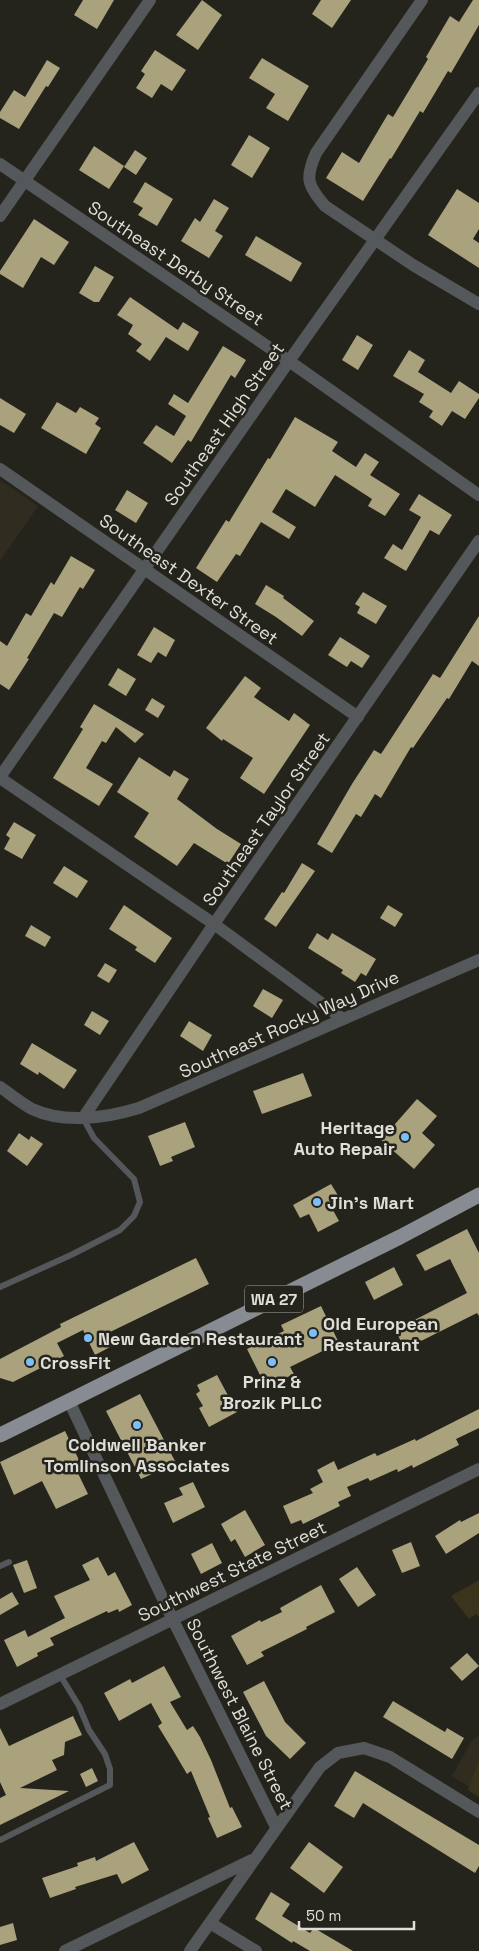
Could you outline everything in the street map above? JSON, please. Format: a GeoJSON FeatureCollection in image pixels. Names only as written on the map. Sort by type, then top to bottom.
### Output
{"type":"FeatureCollection","features":[{"type":"Feature","properties":{"kind":"main road","name":"WA 27"},"geometry":{"type":"LineString","coordinates":[[0,1434],[479,1196]]}},
{"type":"Feature","properties":{"kind":"street"},"geometry":{"type":"LineString","coordinates":[[0,216],[150,0]]}},
{"type":"Feature","properties":{"kind":"street"},"geometry":{"type":"LineString","coordinates":[[422,0],[316,153],[308,171],[314,193],[325,206],[375,240],[479,304]]}},
{"type":"Feature","properties":{"kind":"street","name":"Southeast High Street"},"geometry":{"type":"LineString","coordinates":[[0,777],[289,361],[479,93]]}},
{"type":"Feature","properties":{"kind":"street","name":"Southeast Derby Street"},"geometry":{"type":"LineString","coordinates":[[0,164],[289,361],[479,495]]}},
{"type":"Feature","properties":{"kind":"street","name":"Southeast Dexter Street"},"geometry":{"type":"LineString","coordinates":[[0,469],[358,717]]}},
{"type":"Feature","properties":{"kind":"street","name":"Southeast Taylor Street"},"geometry":{"type":"LineString","coordinates":[[83,1118],[214,924],[479,541]]}},
{"type":"Feature","properties":{"kind":"street"},"geometry":{"type":"LineString","coordinates":[[0,777],[214,924],[343,1019]]}},
{"type":"Feature","properties":{"kind":"street","name":"Southeast Rocky Way Drive"},"geometry":{"type":"LineString","coordinates":[[0,1087],[32,1109],[61,1116],[83,1118],[113,1116],[139,1108],[479,960]]}},
{"type":"Feature","properties":{"kind":"street","name":"Southwest Blaine Street"},"geometry":{"type":"LineString","coordinates":[[69,1401],[173,1620],[276,1826]]}},
{"type":"Feature","properties":{"kind":"street","name":"Southwest State Street"},"geometry":{"type":"LineString","coordinates":[[0,1704],[479,1469]]}},
{"type":"Feature","properties":{"kind":"street"},"geometry":{"type":"LineString","coordinates":[[190,1951],[276,1826],[320,1767],[338,1753],[364,1748],[390,1757],[479,1812]]}},
{"type":"Feature","properties":{"kind":"street"},"geometry":{"type":"LineString","coordinates":[[64,1951],[254,1858]]}},
{"type":"Feature","properties":{"kind":"street"},"geometry":{"type":"LineString","coordinates":[[210,1923],[256,1951]]}},
{"type":"Feature","properties":{"kind":"lane"},"geometry":{"type":"LineString","coordinates":[[0,1287],[71,1255],[120,1230],[134,1216],[140,1202],[134,1179],[94,1138],[83,1118]]}},
{"type":"Feature","properties":{"kind":"lane"},"geometry":{"type":"LineString","coordinates":[[0,1566],[9,1562]]}},
{"type":"Feature","properties":{"kind":"lane"},"geometry":{"type":"LineString","coordinates":[[0,1840],[110,1785],[110,1769],[105,1754],[89,1730],[79,1706],[60,1675]]}},
{"type":"Feature","properties":{"kind":"shaded area"},"geometry":{"type":"Polygon","coordinates":[[[0,480],[38,506],[0,561],[0,480]]]}},
{"type":"Feature","properties":{"kind":"shaded area"},"geometry":{"type":"Polygon","coordinates":[[[479,1580],[479,1617],[476,1614],[469,1619],[451,1596],[479,1580]]]}},
{"type":"Feature","properties":{"kind":"shaded area"},"geometry":{"type":"Polygon","coordinates":[[[479,1735],[479,1793],[452,1776],[471,1742],[479,1735]]]}},
{"type":"Feature","properties":{"kind":"shaded area"},"geometry":{"type":"Polygon","coordinates":[[[479,1760],[479,1797],[468,1790],[479,1760]]]}},
{"type":"Feature","properties":{"kind":"building"},"geometry":{"type":"Polygon","coordinates":[[[83,0],[114,0],[97,29],[74,15],[83,0]]]}},
{"type":"Feature","properties":{"kind":"building"},"geometry":{"type":"Polygon","coordinates":[[[202,0],[222,15],[198,50],[176,35],[202,0]]]}},
{"type":"Feature","properties":{"kind":"building"},"geometry":{"type":"Polygon","coordinates":[[[321,0],[351,0],[332,28],[312,14],[321,0]]]}},
{"type":"Feature","properties":{"kind":"building"},"geometry":{"type":"Polygon","coordinates":[[[473,0],[479,0],[479,25],[451,73],[448,71],[423,113],[420,111],[363,201],[326,178],[342,152],[359,163],[388,114],[393,117],[428,59],[426,57],[450,16],[459,22],[473,0]]]}},
{"type":"Feature","properties":{"kind":"building"},"geometry":{"type":"Polygon","coordinates":[[[155,50],[186,70],[172,91],[161,84],[152,98],[136,88],[145,74],[141,71],[155,50]]]}},
{"type":"Feature","properties":{"kind":"building"},"geometry":{"type":"Polygon","coordinates":[[[262,58],[309,86],[288,121],[266,108],[275,94],[249,78],[262,58]]]}},
{"type":"Feature","properties":{"kind":"building"},"geometry":{"type":"Polygon","coordinates":[[[47,60],[60,68],[48,87],[46,86],[19,129],[0,118],[0,112],[14,90],[25,97],[47,60]]]}},
{"type":"Feature","properties":{"kind":"building"},"geometry":{"type":"Polygon","coordinates":[[[249,135],[270,148],[252,178],[231,165],[249,135]]]}},
{"type":"Feature","properties":{"kind":"building"},"geometry":{"type":"Polygon","coordinates":[[[94,146],[124,166],[109,189],[79,170],[94,146]]]}},
{"type":"Feature","properties":{"kind":"building"},"geometry":{"type":"Polygon","coordinates":[[[135,150],[147,158],[136,175],[124,167],[135,150]]]}},
{"type":"Feature","properties":{"kind":"building"},"geometry":{"type":"Polygon","coordinates":[[[145,182],[173,199],[157,226],[138,215],[143,208],[133,202],[145,182]]]}},
{"type":"Feature","properties":{"kind":"building"},"geometry":{"type":"Polygon","coordinates":[[[457,189],[479,203],[479,229],[473,239],[479,243],[479,268],[428,235],[457,189]]]}},
{"type":"Feature","properties":{"kind":"building"},"geometry":{"type":"Polygon","coordinates":[[[214,199],[229,208],[215,231],[223,236],[209,258],[181,241],[195,218],[200,222],[214,199]]]}},
{"type":"Feature","properties":{"kind":"building"},"geometry":{"type":"Polygon","coordinates":[[[34,219],[69,242],[54,265],[41,257],[23,288],[0,274],[0,271],[34,219]]]}},
{"type":"Feature","properties":{"kind":"building"},"geometry":{"type":"Polygon","coordinates":[[[256,236],[302,263],[291,282],[245,255],[256,236]]]}},
{"type":"Feature","properties":{"kind":"building"},"geometry":{"type":"Polygon","coordinates":[[[95,266],[114,277],[99,302],[94,302],[79,293],[95,266]]]}},
{"type":"Feature","properties":{"kind":"building"},"geometry":{"type":"Polygon","coordinates":[[[130,297],[178,330],[183,322],[199,332],[188,351],[166,337],[150,361],[136,351],[142,344],[128,334],[133,325],[117,315],[130,297]]]}},
{"type":"Feature","properties":{"kind":"building"},"geometry":{"type":"Polygon","coordinates":[[[357,335],[373,345],[358,370],[342,360],[357,335]]]}},
{"type":"Feature","properties":{"kind":"building"},"geometry":{"type":"Polygon","coordinates":[[[223,346],[246,360],[235,378],[231,375],[191,442],[188,440],[172,463],[143,443],[156,425],[174,436],[186,416],[168,404],[174,394],[188,403],[223,346]]]}},
{"type":"Feature","properties":{"kind":"building"},"geometry":{"type":"Polygon","coordinates":[[[409,350],[425,360],[418,372],[451,393],[459,381],[479,394],[479,398],[465,419],[452,411],[442,426],[429,417],[433,411],[419,402],[424,394],[393,376],[409,350]]]}},
{"type":"Feature","properties":{"kind":"building"},"geometry":{"type":"Polygon","coordinates":[[[0,398],[26,414],[14,433],[0,425],[0,398]]]}},
{"type":"Feature","properties":{"kind":"building"},"geometry":{"type":"Polygon","coordinates":[[[57,402],[76,413],[80,407],[99,418],[95,424],[101,428],[86,454],[41,428],[57,402]]]}},
{"type":"Feature","properties":{"kind":"building"},"geometry":{"type":"Polygon","coordinates":[[[295,417],[338,442],[332,451],[356,467],[365,453],[379,462],[370,475],[400,494],[385,516],[368,506],[372,499],[335,475],[315,507],[286,489],[272,512],[296,527],[289,539],[261,522],[240,556],[236,554],[217,582],[196,568],[226,520],[229,522],[295,417]]]}},
{"type":"Feature","properties":{"kind":"building"},"geometry":{"type":"Polygon","coordinates":[[[127,490],[148,503],[136,523],[115,510],[127,490]]]}},
{"type":"Feature","properties":{"kind":"building"},"geometry":{"type":"Polygon","coordinates":[[[419,494],[452,515],[439,535],[430,530],[406,571],[384,558],[393,544],[402,550],[421,517],[409,510],[419,494]]]}},
{"type":"Feature","properties":{"kind":"building"},"geometry":{"type":"Polygon","coordinates":[[[71,556],[95,570],[83,589],[80,587],[62,617],[54,613],[27,658],[29,659],[9,690],[0,684],[0,641],[7,646],[26,613],[31,616],[51,582],[54,585],[71,556]]]}},
{"type":"Feature","properties":{"kind":"building"},"geometry":{"type":"Polygon","coordinates":[[[266,585],[284,596],[283,598],[314,621],[302,636],[255,604],[266,585]]]}},
{"type":"Feature","properties":{"kind":"building"},"geometry":{"type":"Polygon","coordinates":[[[363,592],[387,606],[376,624],[357,613],[360,607],[355,604],[363,592]]]}},
{"type":"Feature","properties":{"kind":"building"},"geometry":{"type":"Polygon","coordinates":[[[479,616],[479,666],[472,661],[449,699],[447,698],[413,748],[411,747],[381,798],[375,794],[361,817],[356,814],[332,853],[317,844],[374,750],[381,754],[433,674],[440,678],[479,616]]]}},
{"type":"Feature","properties":{"kind":"building"},"geometry":{"type":"Polygon","coordinates":[[[154,627],[175,640],[166,657],[158,652],[151,663],[137,655],[154,627]]]}},
{"type":"Feature","properties":{"kind":"building"},"geometry":{"type":"Polygon","coordinates":[[[340,637],[370,656],[362,668],[351,661],[347,667],[328,655],[340,637]]]}},
{"type":"Feature","properties":{"kind":"building"},"geometry":{"type":"Polygon","coordinates":[[[118,668],[136,679],[126,696],[108,685],[118,668]]]}},
{"type":"Feature","properties":{"kind":"building"},"geometry":{"type":"Polygon","coordinates":[[[245,676],[261,688],[254,697],[289,721],[294,713],[310,725],[264,794],[240,778],[253,758],[223,739],[222,741],[206,728],[245,676]]]}},
{"type":"Feature","properties":{"kind":"building"},"geometry":{"type":"Polygon","coordinates":[[[152,698],[165,706],[158,718],[145,710],[152,698]]]}},
{"type":"Feature","properties":{"kind":"building"},"geometry":{"type":"Polygon","coordinates":[[[94,704],[144,734],[135,743],[116,727],[106,743],[102,741],[86,768],[113,784],[99,806],[53,778],[83,729],[80,727],[94,704]]]}},
{"type":"Feature","properties":{"kind":"building"},"geometry":{"type":"Polygon","coordinates":[[[139,757],[170,777],[174,770],[189,779],[177,799],[217,829],[241,844],[228,864],[194,843],[177,866],[134,837],[149,813],[117,792],[139,757]]]}},
{"type":"Feature","properties":{"kind":"building"},"geometry":{"type":"Polygon","coordinates":[[[14,822],[36,835],[22,859],[4,849],[10,838],[6,835],[14,822]]]}},
{"type":"Feature","properties":{"kind":"building"},"geometry":{"type":"Polygon","coordinates":[[[302,863],[315,871],[276,927],[264,919],[282,892],[284,893],[302,863]]]}},
{"type":"Feature","properties":{"kind":"building"},"geometry":{"type":"Polygon","coordinates":[[[64,866],[88,881],[77,898],[53,883],[64,866]]]}},
{"type":"Feature","properties":{"kind":"building"},"geometry":{"type":"Polygon","coordinates":[[[124,905],[172,938],[155,963],[135,950],[137,947],[109,929],[124,905]]]}},
{"type":"Feature","properties":{"kind":"building"},"geometry":{"type":"Polygon","coordinates":[[[388,905],[403,914],[395,927],[380,918],[388,905]]]}},
{"type":"Feature","properties":{"kind":"building"},"geometry":{"type":"Polygon","coordinates":[[[31,925],[51,937],[45,947],[25,936],[31,925]]]}},
{"type":"Feature","properties":{"kind":"building"},"geometry":{"type":"Polygon","coordinates":[[[317,933],[328,940],[332,933],[376,959],[366,976],[361,973],[355,982],[341,973],[343,970],[308,948],[317,933]]]}},
{"type":"Feature","properties":{"kind":"building"},"geometry":{"type":"Polygon","coordinates":[[[105,963],[117,970],[109,983],[97,976],[105,963]]]}},
{"type":"Feature","properties":{"kind":"building"},"geometry":{"type":"Polygon","coordinates":[[[263,989],[283,1000],[272,1018],[253,1006],[263,989]]]}},
{"type":"Feature","properties":{"kind":"building"},"geometry":{"type":"Polygon","coordinates":[[[92,1011],[109,1021],[100,1035],[84,1025],[92,1011]]]}},
{"type":"Feature","properties":{"kind":"building"},"geometry":{"type":"Polygon","coordinates":[[[189,1021],[212,1035],[203,1051],[180,1036],[189,1021]]]}},
{"type":"Feature","properties":{"kind":"building"},"geometry":{"type":"Polygon","coordinates":[[[32,1043],[77,1070],[64,1089],[39,1072],[38,1075],[20,1064],[32,1043]]]}},
{"type":"Feature","properties":{"kind":"building"},"geometry":{"type":"Polygon","coordinates":[[[303,1073],[312,1096],[262,1114],[253,1091],[303,1073]]]}},
{"type":"Feature","properties":{"kind":"building","name":"Heritage Auto Repair"},"geometry":{"type":"Polygon","coordinates":[[[417,1099],[437,1116],[422,1133],[435,1145],[414,1169],[381,1140],[417,1099]]]}},
{"type":"Feature","properties":{"kind":"building"},"geometry":{"type":"Polygon","coordinates":[[[185,1122],[195,1147],[171,1157],[173,1161],[160,1166],[148,1136],[185,1122]]]}},
{"type":"Feature","properties":{"kind":"building"},"geometry":{"type":"Polygon","coordinates":[[[19,1133],[29,1140],[31,1136],[43,1144],[27,1166],[7,1151],[19,1133]]]}},
{"type":"Feature","properties":{"kind":"building"},"geometry":{"type":"Polygon","coordinates":[[[331,1184],[339,1197],[329,1203],[339,1221],[318,1232],[309,1214],[300,1218],[293,1205],[331,1184]]]}},
{"type":"Feature","properties":{"kind":"building"},"geometry":{"type":"Polygon","coordinates":[[[467,1229],[479,1253],[479,1316],[477,1313],[405,1349],[395,1330],[467,1293],[450,1259],[425,1271],[416,1255],[467,1229]]]}},
{"type":"Feature","properties":{"kind":"building"},"geometry":{"type":"Polygon","coordinates":[[[196,1258],[209,1284],[106,1334],[112,1346],[95,1355],[83,1330],[57,1343],[64,1356],[13,1382],[0,1378],[0,1359],[61,1327],[60,1324],[196,1258]]]}},
{"type":"Feature","properties":{"kind":"building"},"geometry":{"type":"Polygon","coordinates":[[[394,1267],[403,1285],[374,1300],[365,1282],[394,1267]]]}},
{"type":"Feature","properties":{"kind":"building"},"geometry":{"type":"Polygon","coordinates":[[[321,1306],[339,1343],[290,1367],[294,1374],[266,1387],[247,1349],[284,1331],[281,1325],[321,1306]]]}},
{"type":"Feature","properties":{"kind":"building"},"geometry":{"type":"Polygon","coordinates":[[[217,1375],[237,1412],[209,1427],[199,1408],[203,1406],[196,1394],[200,1391],[197,1385],[217,1375]]]}},
{"type":"Feature","properties":{"kind":"building"},"geometry":{"type":"Polygon","coordinates":[[[140,1394],[176,1463],[141,1479],[106,1411],[140,1394]]]}},
{"type":"Feature","properties":{"kind":"building"},"geometry":{"type":"Polygon","coordinates":[[[479,1409],[479,1428],[456,1439],[459,1445],[413,1468],[412,1465],[398,1472],[397,1469],[370,1481],[368,1478],[347,1487],[351,1496],[338,1502],[340,1506],[303,1524],[301,1520],[291,1524],[283,1506],[313,1493],[310,1489],[323,1482],[317,1470],[334,1461],[338,1470],[375,1453],[377,1456],[415,1439],[416,1441],[479,1409]]]}},
{"type":"Feature","properties":{"kind":"building"},"geometry":{"type":"Polygon","coordinates":[[[65,1431],[79,1460],[73,1463],[88,1494],[56,1509],[42,1481],[14,1495],[0,1462],[65,1431]]]}},
{"type":"Feature","properties":{"kind":"building"},"geometry":{"type":"Polygon","coordinates":[[[193,1482],[205,1507],[173,1523],[164,1503],[183,1495],[179,1488],[193,1482]]]}},
{"type":"Feature","properties":{"kind":"building"},"geometry":{"type":"Polygon","coordinates":[[[245,1510],[265,1545],[245,1557],[235,1539],[231,1542],[221,1524],[245,1510]]]}},
{"type":"Feature","properties":{"kind":"building"},"geometry":{"type":"Polygon","coordinates":[[[479,1513],[479,1533],[446,1554],[435,1536],[460,1520],[461,1522],[479,1513]]]}},
{"type":"Feature","properties":{"kind":"building"},"geometry":{"type":"Polygon","coordinates":[[[411,1542],[420,1566],[402,1573],[392,1550],[411,1542]]]}},
{"type":"Feature","properties":{"kind":"building"},"geometry":{"type":"Polygon","coordinates":[[[212,1543],[222,1563],[201,1574],[191,1554],[212,1543]]]}},
{"type":"Feature","properties":{"kind":"building"},"geometry":{"type":"Polygon","coordinates":[[[98,1557],[108,1576],[115,1572],[132,1605],[119,1612],[118,1609],[108,1613],[107,1611],[50,1638],[54,1645],[37,1653],[38,1656],[17,1667],[4,1640],[25,1630],[28,1637],[65,1618],[54,1596],[90,1580],[82,1565],[98,1557]]]}},
{"type":"Feature","properties":{"kind":"building"},"geometry":{"type":"Polygon","coordinates":[[[27,1560],[37,1588],[24,1593],[13,1565],[27,1560]]]}},
{"type":"Feature","properties":{"kind":"building"},"geometry":{"type":"Polygon","coordinates":[[[357,1567],[376,1595],[358,1607],[339,1579],[357,1567]]]}},
{"type":"Feature","properties":{"kind":"building"},"geometry":{"type":"Polygon","coordinates":[[[321,1585],[335,1612],[306,1627],[307,1629],[261,1652],[264,1656],[247,1665],[231,1636],[260,1620],[261,1622],[282,1612],[280,1608],[321,1585]]]}},
{"type":"Feature","properties":{"kind":"building"},"geometry":{"type":"Polygon","coordinates":[[[12,1592],[19,1604],[0,1615],[0,1599],[12,1592]]]}},
{"type":"Feature","properties":{"kind":"building"},"geometry":{"type":"Polygon","coordinates":[[[467,1653],[479,1666],[462,1681],[450,1668],[467,1653]]]}},
{"type":"Feature","properties":{"kind":"building"},"geometry":{"type":"Polygon","coordinates":[[[164,1666],[181,1697],[170,1702],[187,1730],[193,1726],[200,1737],[230,1808],[232,1807],[242,1827],[217,1838],[191,1771],[187,1774],[158,1726],[162,1723],[151,1703],[119,1721],[104,1693],[130,1679],[132,1683],[164,1666]]]}},
{"type":"Feature","properties":{"kind":"building"},"geometry":{"type":"Polygon","coordinates":[[[264,1681],[285,1722],[306,1743],[290,1759],[266,1736],[243,1692],[264,1681]]]}},
{"type":"Feature","properties":{"kind":"building"},"geometry":{"type":"Polygon","coordinates":[[[393,1701],[445,1732],[447,1728],[464,1738],[452,1759],[383,1717],[393,1701]]]}},
{"type":"Feature","properties":{"kind":"building"},"geometry":{"type":"Polygon","coordinates":[[[73,1716],[82,1735],[65,1742],[64,1755],[52,1760],[57,1770],[20,1788],[69,1791],[0,1825],[0,1798],[6,1795],[0,1782],[0,1728],[9,1746],[73,1716]]]}},
{"type":"Feature","properties":{"kind":"building"},"geometry":{"type":"Polygon","coordinates":[[[92,1768],[98,1781],[86,1787],[80,1774],[92,1768]]]}},
{"type":"Feature","properties":{"kind":"building"},"geometry":{"type":"Polygon","coordinates":[[[355,1771],[479,1845],[479,1866],[475,1873],[363,1803],[354,1818],[334,1806],[355,1771]]]}},
{"type":"Feature","properties":{"kind":"building"},"geometry":{"type":"Polygon","coordinates":[[[134,1842],[149,1870],[122,1884],[117,1874],[75,1887],[76,1889],[50,1898],[42,1878],[78,1866],[77,1863],[95,1857],[96,1861],[134,1842]]]}},
{"type":"Feature","properties":{"kind":"building"},"geometry":{"type":"Polygon","coordinates":[[[309,1842],[343,1867],[324,1893],[290,1868],[309,1842]]]}},
{"type":"Feature","properties":{"kind":"building"},"geometry":{"type":"Polygon","coordinates":[[[271,1892],[290,1904],[282,1916],[310,1933],[314,1928],[353,1951],[310,1951],[293,1941],[292,1943],[255,1919],[271,1892]]]}},
{"type":"Feature","properties":{"kind":"building"},"geometry":{"type":"Polygon","coordinates":[[[13,1923],[17,1940],[0,1945],[0,1927],[13,1923]]]}},
{"type":"Feature","properties":{"kind":"place","name":"Heritage Auto Repair"},"geometry":{"type":"Point","coordinates":[405,1137]}},
{"type":"Feature","properties":{"kind":"place","name":"Jin's Mart"},"geometry":{"type":"Point","coordinates":[317,1202]}},
{"type":"Feature","properties":{"kind":"place","name":"Old European Restaurant"},"geometry":{"type":"Point","coordinates":[313,1333]}},
{"type":"Feature","properties":{"kind":"place","name":"New Garden Restaurant"},"geometry":{"type":"Point","coordinates":[88,1338]}},
{"type":"Feature","properties":{"kind":"place","name":"CrossFit"},"geometry":{"type":"Point","coordinates":[30,1362]}},
{"type":"Feature","properties":{"kind":"place","name":"Prinz & Brozik PLLC"},"geometry":{"type":"Point","coordinates":[272,1362]}},
{"type":"Feature","properties":{"kind":"place","name":"Coldwell Banker Tomlinson Associates"},"geometry":{"type":"Point","coordinates":[137,1425]}}]}
